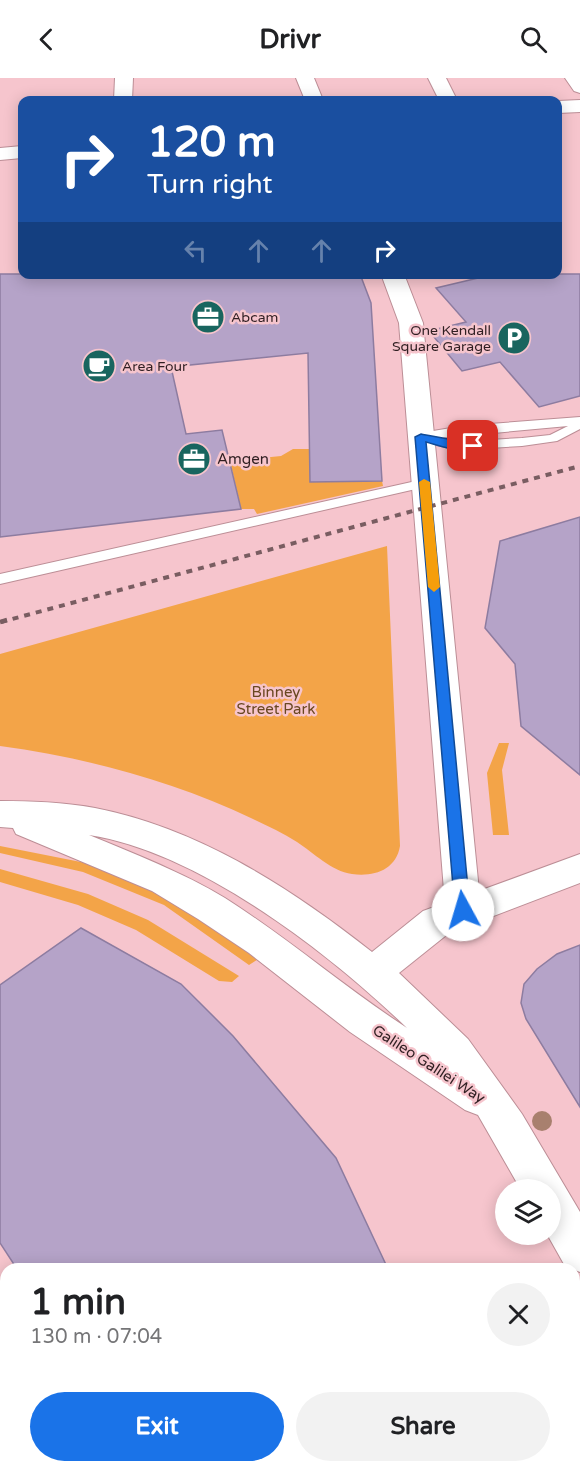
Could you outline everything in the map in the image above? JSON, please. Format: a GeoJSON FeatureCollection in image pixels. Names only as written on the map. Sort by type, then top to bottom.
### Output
{"type":"FeatureCollection","features":[{"type":"Feature","properties":{"kind":"main road"},"geometry":{"type":"LineString","coordinates":[[562,107],[580,106]]}},
{"type":"Feature","properties":{"kind":"main road"},"geometry":{"type":"LineString","coordinates":[[0,154],[18,152]]}},
{"type":"Feature","properties":{"kind":"main road"},"geometry":{"type":"LineString","coordinates":[[394,279],[411,323],[463,910]]}},
{"type":"Feature","properties":{"kind":"main road","name":"Galileo Galilei Way"},"geometry":{"type":"LineString","coordinates":[[0,815],[44,814],[82,818],[117,826],[163,841],[213,864],[259,891],[372,973],[434,1029],[467,1067],[496,1108]]}},
{"type":"Feature","properties":{"kind":"main road","name":"Galileo Galilei Way"},"geometry":{"type":"LineString","coordinates":[[0,815],[81,844],[187,894],[262,942],[363,1020],[496,1108]]}},
{"type":"Feature","properties":{"kind":"main road"},"geometry":{"type":"LineString","coordinates":[[372,973],[436,922],[580,868]]}},
{"type":"Feature","properties":{"kind":"main road"},"geometry":{"type":"LineString","coordinates":[[496,1108],[538,1179]]}},
{"type":"Feature","properties":{"kind":"main road"},"geometry":{"type":"LineString","coordinates":[[561,1219],[580,1251]]}},
{"type":"Feature","properties":{"kind":"street"},"geometry":{"type":"LineString","coordinates":[[123,96],[124,78]]}},
{"type":"Feature","properties":{"kind":"street"},"geometry":{"type":"LineString","coordinates":[[304,78],[312,96]]}},
{"type":"Feature","properties":{"kind":"street"},"geometry":{"type":"LineString","coordinates":[[437,78],[446,96]]}},
{"type":"Feature","properties":{"kind":"street"},"geometry":{"type":"LineString","coordinates":[[574,78],[580,87]]}},
{"type":"Feature","properties":{"kind":"lane"},"geometry":{"type":"LineString","coordinates":[[421,437],[457,446],[522,442],[553,438],[580,423]]}},
{"type":"Feature","properties":{"kind":"lane"},"geometry":{"type":"LineString","coordinates":[[421,437],[463,430],[580,423]]}},
{"type":"Feature","properties":{"kind":"lane"},"geometry":{"type":"LineString","coordinates":[[0,579],[424,483]]}},
{"type":"Feature","properties":{"kind":"green space"},"geometry":{"type":"Polygon","coordinates":[[[293,449],[310,449],[310,482],[382,481],[383,486],[257,514],[254,509],[241,509],[230,461],[281,456],[293,449]]]}},
{"type":"Feature","properties":{"kind":"green space","name":"Binney Street Park"},"geometry":{"type":"Polygon","coordinates":[[[387,546],[400,846],[394,861],[383,870],[360,875],[344,872],[270,827],[223,805],[161,782],[98,764],[0,746],[0,654],[387,546]]]}},
{"type":"Feature","properties":{"kind":"green space"},"geometry":{"type":"Polygon","coordinates":[[[499,743],[509,743],[502,770],[509,835],[493,835],[487,773],[499,743]]]}},
{"type":"Feature","properties":{"kind":"green space"},"geometry":{"type":"Polygon","coordinates":[[[0,846],[91,864],[173,898],[260,958],[249,965],[164,905],[83,872],[0,853],[0,846]]]}},
{"type":"Feature","properties":{"kind":"green space"},"geometry":{"type":"Polygon","coordinates":[[[0,869],[88,894],[148,920],[239,976],[232,982],[219,981],[136,930],[78,905],[0,882],[0,869]]]}},
{"type":"Feature","properties":{"kind":"building"},"geometry":{"type":"Polygon","coordinates":[[[0,274],[18,274],[18,279],[362,279],[371,303],[382,481],[310,482],[308,353],[171,367],[186,434],[222,430],[241,509],[0,537],[0,274]]]}},
{"type":"Feature","properties":{"kind":"building","name":"One Kendall Square Garage"},"geometry":{"type":"Polygon","coordinates":[[[562,274],[580,274],[580,396],[539,407],[500,362],[462,371],[429,331],[466,322],[436,288],[474,279],[562,279],[562,274]]]}},
{"type":"Feature","properties":{"kind":"building"},"geometry":{"type":"Polygon","coordinates":[[[580,517],[580,775],[521,726],[515,664],[485,628],[500,541],[580,517]]]}},
{"type":"Feature","properties":{"kind":"building"},"geometry":{"type":"Polygon","coordinates":[[[81,928],[181,984],[233,1036],[336,1158],[385,1263],[13,1263],[0,1243],[0,985],[81,928]]]}},
{"type":"Feature","properties":{"kind":"building"},"geometry":{"type":"Polygon","coordinates":[[[580,945],[580,1107],[526,1019],[521,1003],[524,984],[537,969],[557,954],[580,945]]]}},
{"type":"Feature","properties":{"kind":"railway"},"geometry":{"type":"LineString","coordinates":[[1,622],[580,466]]}},
{"type":"Feature","properties":{"kind":"railway"},"geometry":{"type":"LineString","coordinates":[[0,622],[7,620]]}},
{"type":"Feature","properties":{"kind":"slow traffic"},"geometry":{"type":"LineString","coordinates":[[424,482],[434,587]]}},
{"type":"Feature","properties":{"kind":"place","name":"Abcam"},"geometry":{"type":"Point","coordinates":[208,317]}},
{"type":"Feature","properties":{"kind":"place","name":"One Kendall Square Garage"},"geometry":{"type":"Point","coordinates":[514,338]}},
{"type":"Feature","properties":{"kind":"place","name":"Area Four"},"geometry":{"type":"Point","coordinates":[99,366]}},
{"type":"Feature","properties":{"kind":"place","name":"Amgen"},"geometry":{"type":"Point","coordinates":[194,459]}},
{"type":"Feature","properties":{"kind":"route"},"geometry":{"type":"LineString","coordinates":[[463,910],[421,437],[457,446],[473,446]]}}]}
